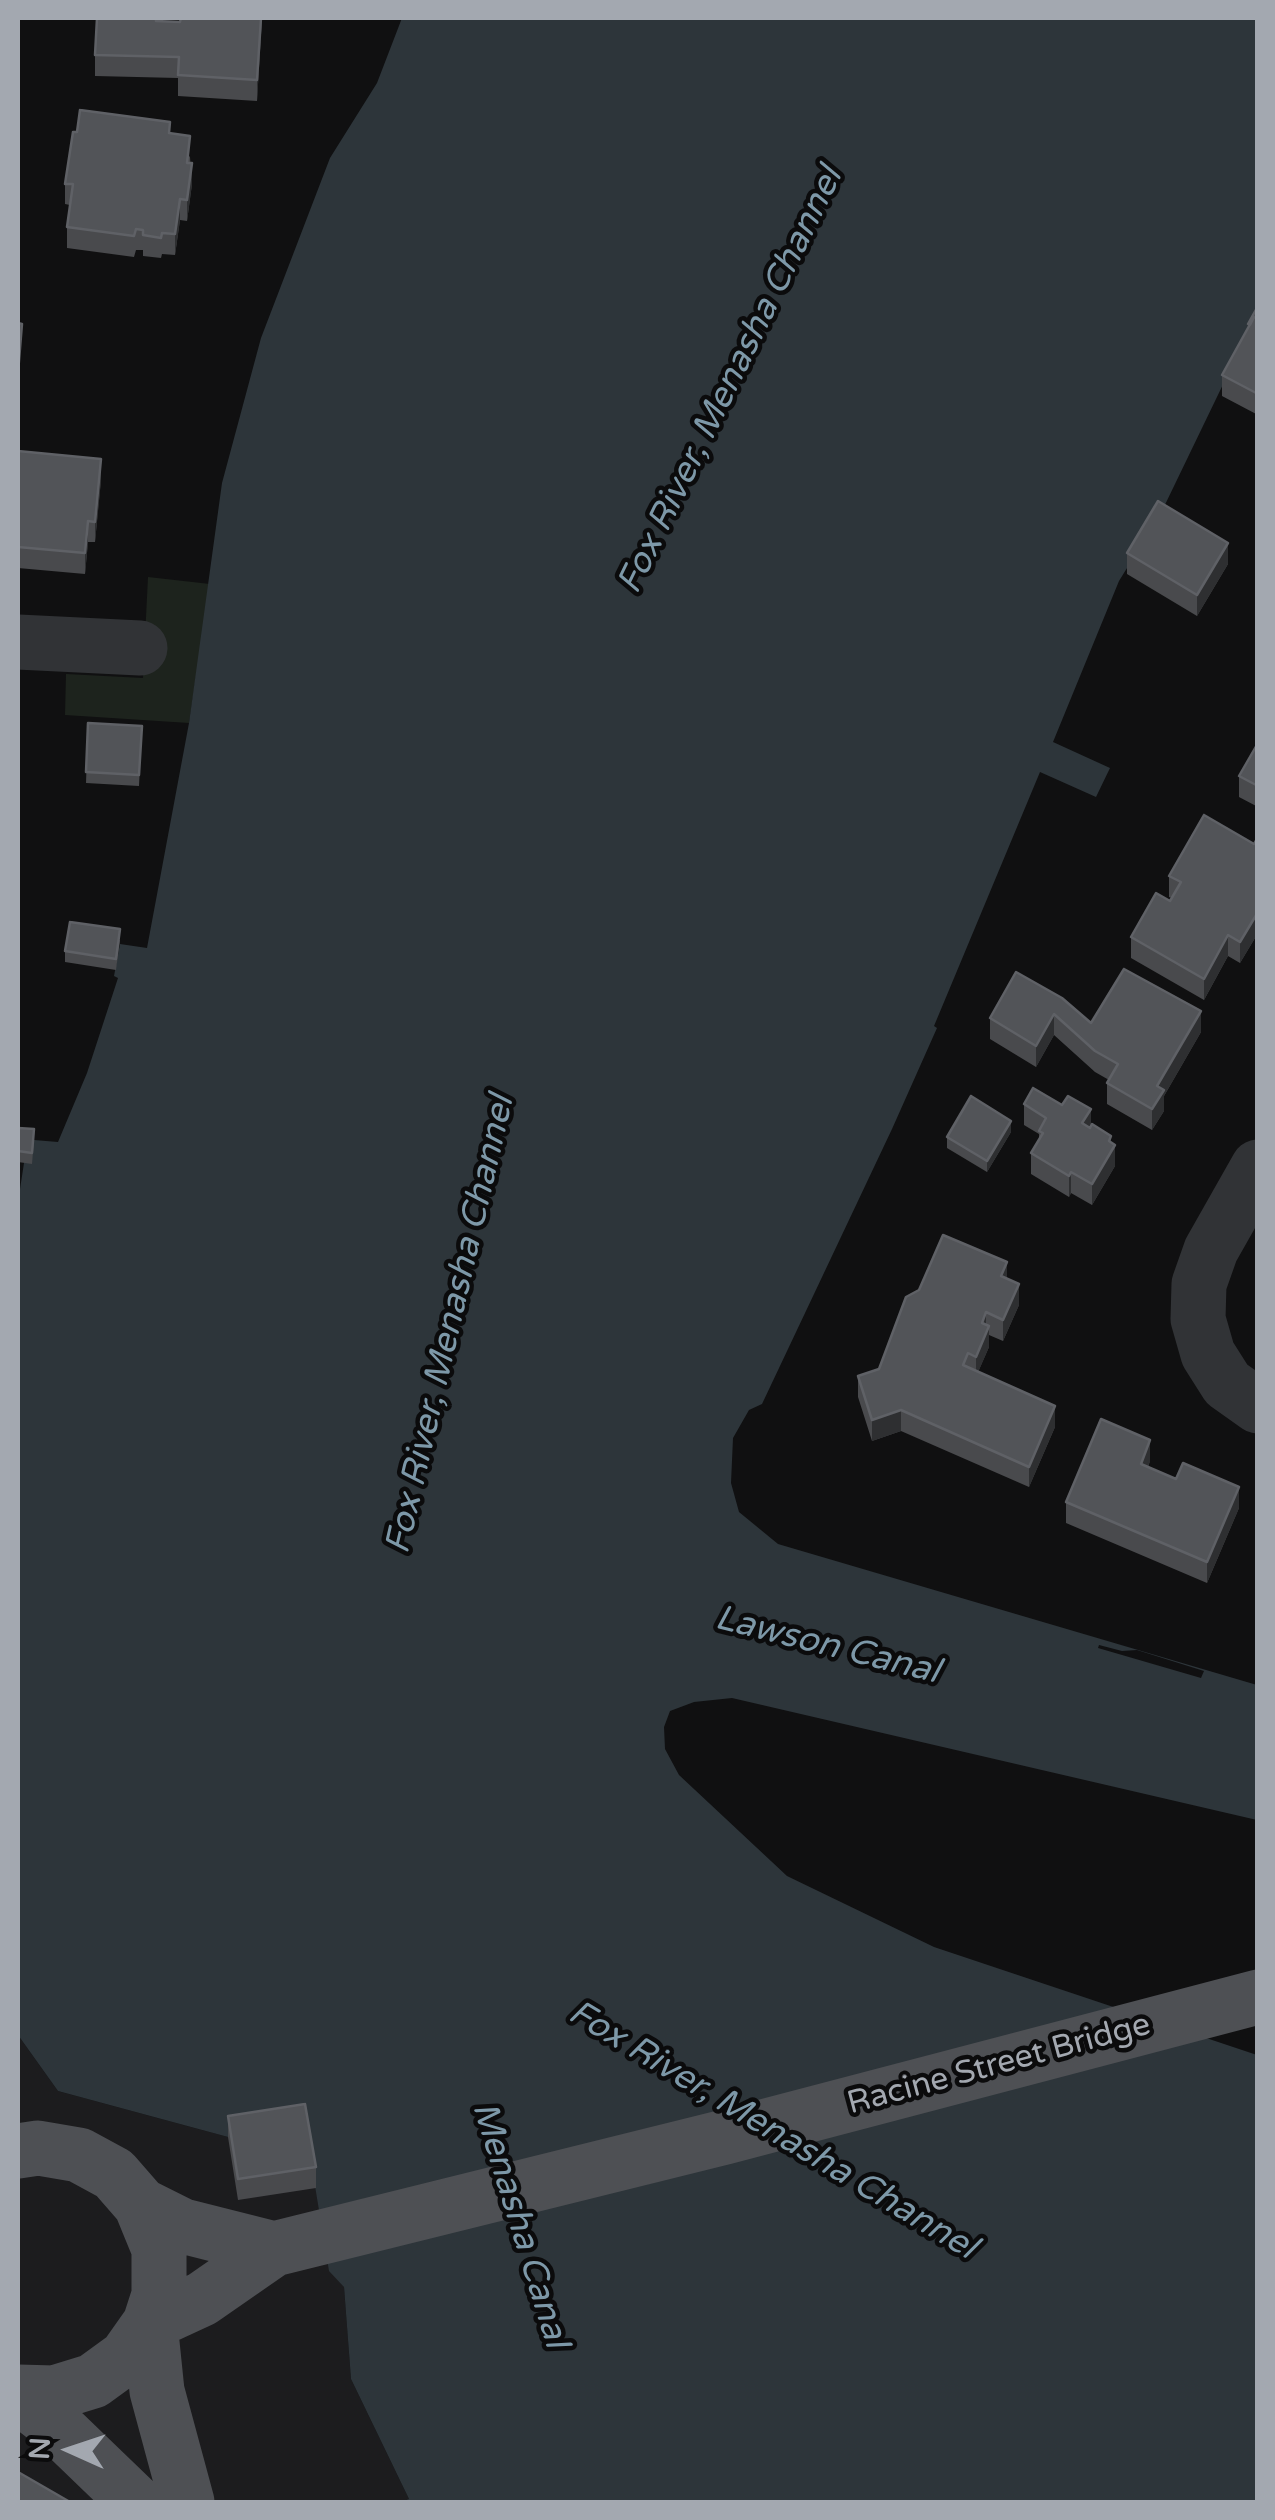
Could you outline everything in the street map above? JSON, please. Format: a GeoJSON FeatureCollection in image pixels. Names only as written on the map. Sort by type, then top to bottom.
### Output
{"type":"FeatureCollection","features":[{"type":"Feature","properties":{"kind":"main road","name":"Racine Street Bridge"},"geometry":{"type":"LineString","coordinates":[[274,2249],[725,2138],[1258,1997]]}},
{"type":"Feature","properties":{"kind":"main road"},"geometry":{"type":"LineString","coordinates":[[18,2151],[38,2148],[79,2155],[114,2174],[141,2205],[159,2249],[158,2295],[150,2323],[126,2358],[93,2381],[54,2394],[18,2394]]}},
{"type":"Feature","properties":{"kind":"main road"},"geometry":{"type":"LineString","coordinates":[[141,2205],[183,2226],[274,2249]]}},
{"type":"Feature","properties":{"kind":"main road"},"geometry":{"type":"LineString","coordinates":[[150,2323],[202,2299],[274,2249]]}},
{"type":"Feature","properties":{"kind":"main road"},"geometry":{"type":"LineString","coordinates":[[150,2323],[156,2391],[187,2502]]}},
{"type":"Feature","properties":{"kind":"main road"},"geometry":{"type":"LineString","coordinates":[[18,2394],[135,2502]]}},
{"type":"Feature","properties":{"kind":"street"},"geometry":{"type":"LineString","coordinates":[[18,642],[140,648]]}},
{"type":"Feature","properties":{"kind":"street"},"geometry":{"type":"LineString","coordinates":[[1258,1167],[1212,1250],[1199,1284],[1198,1320],[1208,1354],[1227,1384],[1258,1406]]}},
{"type":"Feature","properties":{"kind":"shaded area"},"geometry":{"type":"Polygon","coordinates":[[[148,577],[210,584],[189,723],[65,715],[66,674],[143,678],[148,577]]]}},
{"type":"Feature","properties":{"kind":"shaded area"},"geometry":{"type":"Polygon","coordinates":[[[18,2035],[58,2091],[228,2137],[305,2125],[344,2287],[351,2379],[409,2499],[18,2502],[18,2035]]]}},
{"type":"Feature","properties":{"kind":"water"},"geometry":{"type":"Polygon","coordinates":[[[402,18],[1257,18],[1257,314],[1161,513],[1119,581],[1053,742],[1110,768],[1096,797],[1040,772],[892,1129],[762,1404],[749,1410],[733,1438],[731,1483],[739,1512],[778,1544],[1257,1685],[1257,1820],[732,1698],[694,1702],[670,1711],[664,1727],[665,1749],[679,1775],[787,1876],[934,1947],[1257,2055],[1257,2502],[400,2502],[409,2499],[351,2379],[344,2287],[329,2271],[305,2125],[228,2137],[58,2091],[18,2035],[18,1202],[24,1163],[34,1140],[58,1142],[87,1073],[118,978],[114,976],[120,944],[147,948],[189,723],[222,483],[261,338],[330,158],[377,83],[402,18]]]}},
{"type":"Feature","properties":{"kind":"pier"},"geometry":{"type":"Polygon","coordinates":[[[1099,1645],[1137,1650],[1204,1671],[1201,1678],[1098,1648],[1099,1645]]]}},
{"type":"Feature","properties":{"kind":"building"},"geometry":{"type":"Polygon","coordinates":[[[97,18],[180,22],[181,18],[261,18],[257,80],[178,75],[179,57],[95,55],[97,18]]]}},
{"type":"Feature","properties":{"kind":"building"},"geometry":{"type":"Polygon","coordinates":[[[80,110],[170,122],[169,133],[190,136],[187,163],[192,163],[187,200],[180,199],[175,234],[162,233],[161,238],[143,235],[143,230],[136,229],[134,236],[67,227],[73,184],[65,184],[80,110]]]}},
{"type":"Feature","properties":{"kind":"building"},"geometry":{"type":"Polygon","coordinates":[[[1254,317],[1258,319],[1258,394],[1222,375],[1254,317]]]}},
{"type":"Feature","properties":{"kind":"building"},"geometry":{"type":"Polygon","coordinates":[[[18,323],[22,324],[18,373],[18,323]]]}},
{"type":"Feature","properties":{"kind":"building"},"geometry":{"type":"Polygon","coordinates":[[[18,451],[101,459],[95,522],[88,521],[85,553],[18,547],[18,451]]]}},
{"type":"Feature","properties":{"kind":"building"},"geometry":{"type":"Polygon","coordinates":[[[1158,501],[1228,543],[1197,595],[1127,553],[1158,501]]]}},
{"type":"Feature","properties":{"kind":"building"},"geometry":{"type":"Polygon","coordinates":[[[88,723],[142,726],[139,775],[86,772],[88,723]]]}},
{"type":"Feature","properties":{"kind":"building"},"geometry":{"type":"Polygon","coordinates":[[[1258,743],[1258,786],[1239,776],[1258,743]]]}},
{"type":"Feature","properties":{"kind":"building"},"geometry":{"type":"Polygon","coordinates":[[[1204,815],[1254,844],[1258,837],[1258,912],[1240,942],[1228,935],[1204,979],[1131,937],[1156,893],[1170,901],[1181,882],[1169,876],[1204,815]]]}},
{"type":"Feature","properties":{"kind":"building"},"geometry":{"type":"Polygon","coordinates":[[[70,922],[120,929],[116,959],[65,951],[70,922]]]}},
{"type":"Feature","properties":{"kind":"building"},"geometry":{"type":"Polygon","coordinates":[[[1124,969],[1201,1011],[1157,1086],[1164,1090],[1152,1109],[1107,1083],[1118,1064],[1095,1051],[1054,1014],[1036,1046],[990,1018],[1016,972],[1062,998],[1091,1023],[1124,969]]]}},
{"type":"Feature","properties":{"kind":"building"},"geometry":{"type":"Polygon","coordinates":[[[1033,1088],[1062,1105],[1068,1096],[1091,1109],[1082,1123],[1090,1128],[1092,1124],[1111,1136],[1109,1141],[1115,1145],[1092,1184],[1071,1172],[1069,1176],[1031,1153],[1043,1133],[1039,1131],[1046,1118],[1024,1104],[1033,1088]]]}},
{"type":"Feature","properties":{"kind":"building"},"geometry":{"type":"Polygon","coordinates":[[[971,1096],[1011,1121],[987,1161],[947,1137],[971,1096]]]}},
{"type":"Feature","properties":{"kind":"building"},"geometry":{"type":"Polygon","coordinates":[[[18,1128],[34,1129],[32,1153],[18,1151],[18,1128]]]}},
{"type":"Feature","properties":{"kind":"building"},"geometry":{"type":"Polygon","coordinates":[[[943,1235],[1007,1262],[1001,1276],[1019,1284],[1003,1320],[986,1312],[982,1323],[989,1326],[976,1357],[968,1353],[963,1365],[1055,1406],[1029,1467],[901,1410],[872,1420],[858,1376],[879,1369],[906,1297],[919,1290],[943,1235]]]}},
{"type":"Feature","properties":{"kind":"building"},"geometry":{"type":"Polygon","coordinates":[[[1101,1419],[1150,1440],[1141,1464],[1176,1479],[1183,1463],[1239,1487],[1207,1562],[1066,1502],[1101,1419]]]}},
{"type":"Feature","properties":{"kind":"building"},"geometry":{"type":"Polygon","coordinates":[[[305,2104],[316,2167],[238,2179],[228,2116],[305,2104]]]}},
{"type":"Feature","properties":{"kind":"building"},"geometry":{"type":"Polygon","coordinates":[[[18,2472],[70,2502],[18,2502],[18,2472]]]}},
{"type":"Feature","properties":{"kind":"water label","name":"Fox River, Menasha Channel"},"geometry":{"type":"Point","coordinates":[731,381]}},
{"type":"Feature","properties":{"kind":"water label","name":"Fox River, Menasha Channel"},"geometry":{"type":"Point","coordinates":[451,1325]}},
{"type":"Feature","properties":{"kind":"water label","name":"Lawson Canal"},"geometry":{"type":"Point","coordinates":[827,1646]}},
{"type":"Feature","properties":{"kind":"water label","name":"Fox River, Menasha Channel"},"geometry":{"type":"Point","coordinates":[772,2131]}},
{"type":"Feature","properties":{"kind":"water label","name":"Menasha Canal"},"geometry":{"type":"Point","coordinates":[519,2225]}}]}
